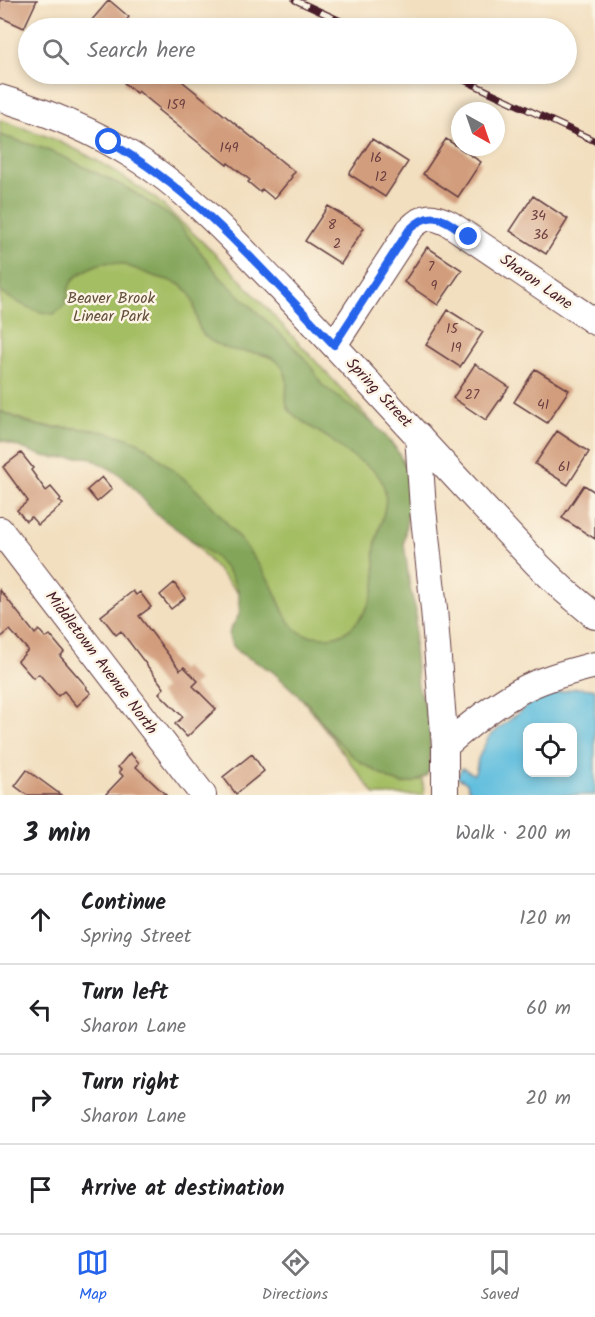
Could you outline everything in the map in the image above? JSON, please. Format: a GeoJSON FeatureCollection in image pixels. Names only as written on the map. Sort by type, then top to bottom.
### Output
{"type":"FeatureCollection","features":[{"type":"Feature","properties":{"kind":"street","name":"Spring Street"},"geometry":{"type":"LineString","coordinates":[[0,98],[76,125],[134,156],[184,194],[213,220],[334,345],[538,565],[595,616]]}},
{"type":"Feature","properties":{"kind":"street","name":"Sharon Lane"},"geometry":{"type":"LineString","coordinates":[[334,345],[409,230],[417,221],[426,217],[440,219],[450,224],[595,322]]}},
{"type":"Feature","properties":{"kind":"street","name":"Spring Street"},"geometry":{"type":"LineString","coordinates":[[418,435],[445,746],[446,795]]}},
{"type":"Feature","properties":{"kind":"street","name":"Middletown Avenue North"},"geometry":{"type":"LineString","coordinates":[[0,530],[202,795]]}},
{"type":"Feature","properties":{"kind":"street"},"geometry":{"type":"LineString","coordinates":[[445,746],[477,719],[522,690],[595,665]]}},
{"type":"Feature","properties":{"kind":"green space","name":"Beaver Brook Linear Park"},"geometry":{"type":"Polygon","coordinates":[[[0,120],[49,137],[77,150],[154,197],[236,275],[396,448],[424,795],[375,795],[268,654],[281,641],[164,510],[80,428],[39,426],[0,411],[0,120]]]}},
{"type":"Feature","properties":{"kind":"green space"},"geometry":{"type":"Polygon","coordinates":[[[0,135],[64,157],[127,188],[167,214],[177,222],[221,278],[297,350],[313,369],[322,385],[375,425],[398,452],[409,474],[411,499],[404,543],[410,588],[416,611],[414,649],[418,686],[430,727],[430,765],[426,776],[415,782],[402,784],[360,762],[329,732],[310,706],[272,671],[238,652],[229,636],[240,608],[238,590],[230,574],[215,557],[156,514],[118,473],[88,457],[43,456],[0,440],[0,411],[40,426],[99,431],[125,437],[142,445],[195,488],[229,525],[271,584],[289,621],[300,632],[307,635],[331,637],[346,632],[358,621],[371,599],[375,579],[375,547],[386,497],[381,480],[372,469],[346,453],[291,412],[286,402],[286,376],[279,363],[263,355],[230,349],[213,342],[201,332],[192,298],[185,288],[122,264],[103,263],[81,274],[73,280],[67,300],[54,314],[33,309],[0,292],[0,135]]]}},
{"type":"Feature","properties":{"kind":"water"},"geometry":{"type":"Polygon","coordinates":[[[576,688],[595,689],[595,795],[471,795],[467,783],[457,777],[462,768],[474,774],[478,759],[489,737],[537,698],[576,688]]]}},
{"type":"Feature","properties":{"kind":"building"},"geometry":{"type":"Polygon","coordinates":[[[0,0],[37,0],[29,18],[18,18],[18,25],[0,17],[0,0]]]}},
{"type":"Feature","properties":{"kind":"building"},"geometry":{"type":"Polygon","coordinates":[[[109,0],[129,17],[128,18],[94,18],[109,0]]]}},
{"type":"Feature","properties":{"kind":"building"},"geometry":{"type":"Polygon","coordinates":[[[125,84],[185,84],[295,172],[274,199],[262,189],[260,192],[248,182],[250,180],[204,147],[138,91],[136,93],[125,84]]]}},
{"type":"Feature","properties":{"kind":"building"},"geometry":{"type":"Polygon","coordinates":[[[372,139],[408,162],[385,197],[349,174],[372,139]]]}},
{"type":"Feature","properties":{"kind":"building"},"geometry":{"type":"Polygon","coordinates":[[[446,139],[451,142],[451,156],[472,156],[481,162],[458,197],[423,174],[446,139]]]}},
{"type":"Feature","properties":{"kind":"building"},"geometry":{"type":"Polygon","coordinates":[[[533,196],[568,219],[546,254],[510,231],[533,196]]]}},
{"type":"Feature","properties":{"kind":"building"},"geometry":{"type":"Polygon","coordinates":[[[328,206],[364,228],[341,264],[305,241],[328,206]]]}},
{"type":"Feature","properties":{"kind":"building"},"geometry":{"type":"Polygon","coordinates":[[[427,247],[462,270],[438,305],[404,282],[427,247]]]}},
{"type":"Feature","properties":{"kind":"building"},"geometry":{"type":"Polygon","coordinates":[[[448,310],[483,332],[460,367],[426,345],[448,310]]]}},
{"type":"Feature","properties":{"kind":"building"},"geometry":{"type":"Polygon","coordinates":[[[475,364],[509,387],[486,420],[453,398],[475,364]]]}},
{"type":"Feature","properties":{"kind":"building"},"geometry":{"type":"Polygon","coordinates":[[[535,369],[569,390],[547,423],[514,402],[535,369]]]}},
{"type":"Feature","properties":{"kind":"building"},"geometry":{"type":"Polygon","coordinates":[[[557,431],[589,452],[568,485],[535,464],[557,431]]]}},
{"type":"Feature","properties":{"kind":"building"},"geometry":{"type":"Polygon","coordinates":[[[21,453],[46,491],[51,487],[63,504],[38,525],[31,517],[26,521],[17,510],[28,501],[3,467],[21,453]]]}},
{"type":"Feature","properties":{"kind":"building"},"geometry":{"type":"Polygon","coordinates":[[[102,477],[112,489],[97,502],[87,490],[102,477]]]}},
{"type":"Feature","properties":{"kind":"building"},"geometry":{"type":"Polygon","coordinates":[[[584,485],[595,492],[595,539],[562,518],[584,485]]]}},
{"type":"Feature","properties":{"kind":"building"},"geometry":{"type":"Polygon","coordinates":[[[174,583],[185,598],[171,609],[160,595],[174,583]]]}},
{"type":"Feature","properties":{"kind":"building"},"geometry":{"type":"Polygon","coordinates":[[[0,590],[35,634],[39,630],[46,638],[50,635],[64,652],[60,656],[91,693],[77,706],[64,691],[58,696],[39,674],[33,678],[18,661],[28,650],[10,630],[0,638],[0,590]]]}},
{"type":"Feature","properties":{"kind":"building"},"geometry":{"type":"Polygon","coordinates":[[[133,591],[136,595],[140,592],[151,607],[139,616],[180,670],[184,667],[198,681],[193,686],[216,709],[187,737],[175,724],[183,717],[159,693],[164,688],[121,631],[116,635],[101,616],[133,591]]]}},
{"type":"Feature","properties":{"kind":"building"},"geometry":{"type":"Polygon","coordinates":[[[130,753],[139,763],[136,767],[166,795],[105,795],[123,776],[118,767],[130,753]]]}},
{"type":"Feature","properties":{"kind":"building"},"geometry":{"type":"Polygon","coordinates":[[[252,754],[264,771],[236,794],[223,777],[252,754]]]}},
{"type":"Feature","properties":{"kind":"building"},"geometry":{"type":"Polygon","coordinates":[[[27,770],[61,795],[27,795],[15,786],[27,770]]]}},
{"type":"Feature","properties":{"kind":"railway"},"geometry":{"type":"LineString","coordinates":[[295,0],[334,18]]}},
{"type":"Feature","properties":{"kind":"railway"},"geometry":{"type":"LineString","coordinates":[[472,84],[595,141]]}},
{"type":"Feature","properties":{"kind":"route"},"geometry":{"type":"LineString","coordinates":[[109,142],[159,174],[213,220],[334,345],[417,221],[426,217],[440,219],[469,237]]}}]}
